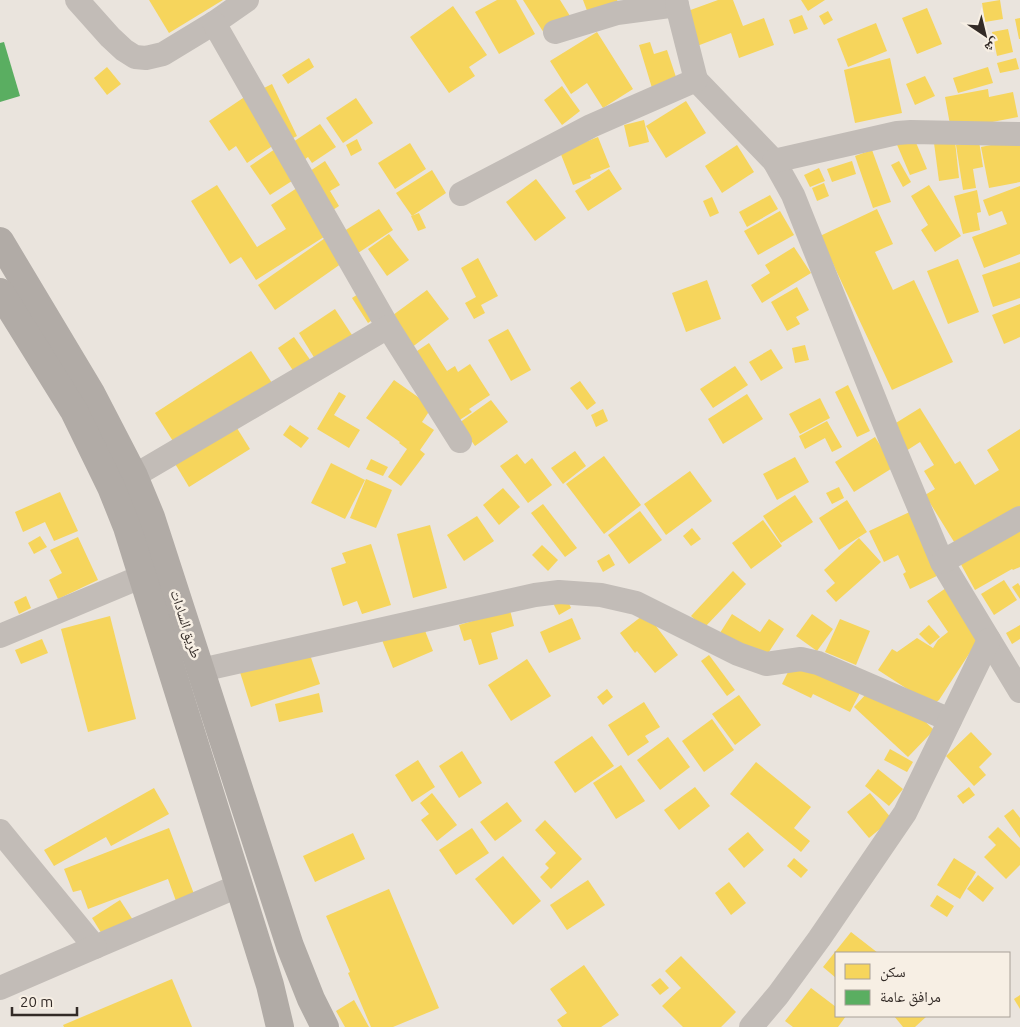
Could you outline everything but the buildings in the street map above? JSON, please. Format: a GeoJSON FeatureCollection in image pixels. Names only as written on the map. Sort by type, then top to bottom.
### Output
{"type":"FeatureCollection","features":[{"type":"Feature","properties":{"kind":"main road","name":"طريق السادات"},"geometry":{"type":"LineString","coordinates":[[0,241],[91,393],[134,476],[154,526],[290,946],[325,1027]]}},
{"type":"Feature","properties":{"kind":"main road","name":"طريق السادات"},"geometry":{"type":"LineString","coordinates":[[0,292],[74,412],[94,449],[128,527],[270,985],[280,1027]]}},
{"type":"Feature","properties":{"kind":"street"},"geometry":{"type":"LineString","coordinates":[[77,0],[124,50],[135,56],[146,58],[163,54],[214,23],[247,0]]}},
{"type":"Feature","properties":{"kind":"street"},"geometry":{"type":"LineString","coordinates":[[555,32],[617,13],[676,2],[696,80],[774,161],[793,195],[890,438],[942,562],[1020,691]]}},
{"type":"Feature","properties":{"kind":"street"},"geometry":{"type":"LineString","coordinates":[[214,23],[388,327],[460,441]]}},
{"type":"Feature","properties":{"kind":"street"},"geometry":{"type":"LineString","coordinates":[[461,194],[591,126],[696,80]]}},
{"type":"Feature","properties":{"kind":"street"},"geometry":{"type":"LineString","coordinates":[[774,161],[897,133],[1020,134]]}},
{"type":"Feature","properties":{"kind":"street"},"geometry":{"type":"LineString","coordinates":[[134,476],[388,327]]}},
{"type":"Feature","properties":{"kind":"street"},"geometry":{"type":"LineString","coordinates":[[942,562],[1020,518]]}},
{"type":"Feature","properties":{"kind":"street"},"geometry":{"type":"LineString","coordinates":[[0,636],[143,576]]}},
{"type":"Feature","properties":{"kind":"street"},"geometry":{"type":"LineString","coordinates":[[201,670],[535,595],[559,592],[601,595],[636,603],[738,654],[766,664],[801,659],[818,663],[950,720]]}},
{"type":"Feature","properties":{"kind":"street"},"geometry":{"type":"LineString","coordinates":[[751,1027],[819,939],[905,812],[989,640]]}},
{"type":"Feature","properties":{"kind":"street"},"geometry":{"type":"LineString","coordinates":[[0,831],[96,947]]}},
{"type":"Feature","properties":{"kind":"street"},"geometry":{"type":"LineString","coordinates":[[0,988],[238,886]]}}]}
